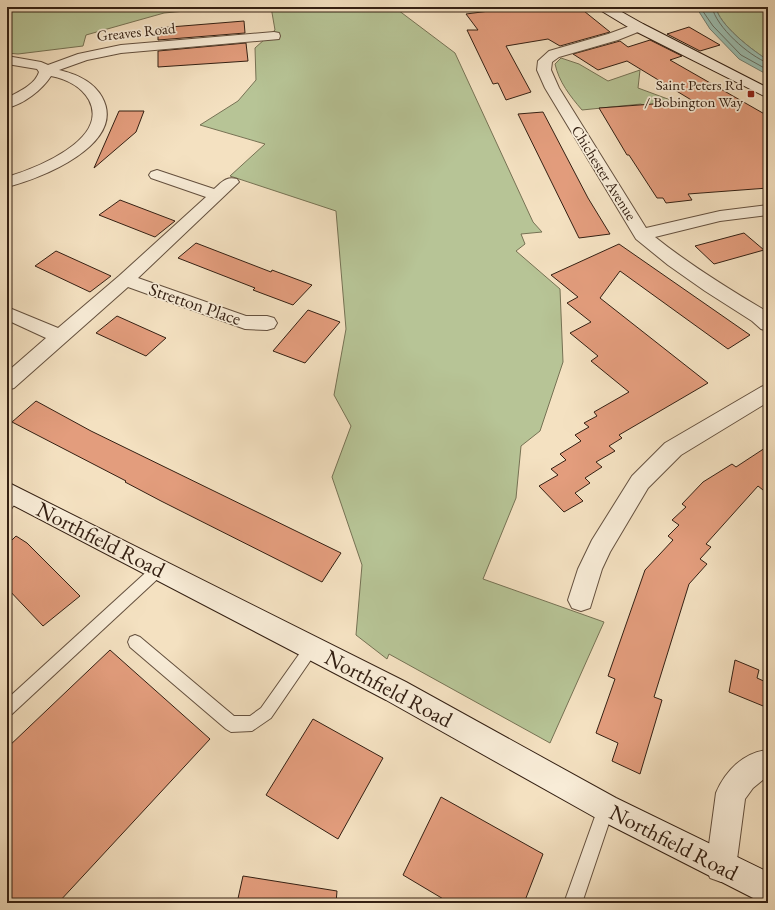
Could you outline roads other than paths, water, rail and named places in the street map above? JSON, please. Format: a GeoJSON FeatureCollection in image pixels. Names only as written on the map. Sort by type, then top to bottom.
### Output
{"type":"FeatureCollection","features":[{"type":"Feature","properties":{"kind":"street"},"geometry":{"type":"LineString","coordinates":[[604,7],[638,27],[768,94]]}},
{"type":"Feature","properties":{"kind":"street","name":"Chichester Avenue"},"geometry":{"type":"LineString","coordinates":[[638,27],[613,37],[554,54],[545,61],[544,70],[560,101],[642,235],[674,261],[710,286],[759,316],[768,324]]}},
{"type":"Feature","properties":{"kind":"street","name":"Greaves Road"},"geometry":{"type":"LineString","coordinates":[[46,71],[60,64],[96,53],[274,36]]}},
{"type":"Feature","properties":{"kind":"street"},"geometry":{"type":"LineString","coordinates":[[7,60],[41,66],[46,71],[70,77],[91,91],[100,110],[94,131],[83,145],[50,165],[7,182]]}},
{"type":"Feature","properties":{"kind":"street"},"geometry":{"type":"LineString","coordinates":[[7,104],[42,82],[46,76],[46,71]]}},
{"type":"Feature","properties":{"kind":"street"},"geometry":{"type":"LineString","coordinates":[[157,175],[217,195]]}},
{"type":"Feature","properties":{"kind":"street","name":"Stretton Place"},"geometry":{"type":"LineString","coordinates":[[7,383],[125,280],[231,182]]}},
{"type":"Feature","properties":{"kind":"street"},"geometry":{"type":"LineString","coordinates":[[642,235],[700,219],[727,214],[768,210]]}},
{"type":"Feature","properties":{"kind":"street","name":"Stretton Place"},"geometry":{"type":"LineString","coordinates":[[125,280],[245,322],[267,323]]}},
{"type":"Feature","properties":{"kind":"street"},"geometry":{"type":"LineString","coordinates":[[7,314],[60,336]]}},
{"type":"Feature","properties":{"kind":"street"},"geometry":{"type":"LineString","coordinates":[[581,600],[590,569],[600,547],[640,482],[673,449],[768,392]]}},
{"type":"Feature","properties":{"kind":"street","name":"Northfield Road"},"geometry":{"type":"LineString","coordinates":[[10,497],[159,569],[396,691],[606,808],[721,867],[768,889]]}},
{"type":"Feature","properties":{"kind":"street"},"geometry":{"type":"LineString","coordinates":[[721,867],[731,793],[743,778],[758,765],[768,764]]}},
{"type":"Feature","properties":{"kind":"lane"},"geometry":{"type":"LineString","coordinates":[[7,709],[159,569]]}},
{"type":"Feature","properties":{"kind":"lane"},"geometry":{"type":"LineString","coordinates":[[135,642],[232,724],[252,723],[266,713],[312,648]]}},
{"type":"Feature","properties":{"kind":"lane"},"geometry":{"type":"LineString","coordinates":[[573,903],[606,808]]}},
{"type":"Feature","properties":{"kind":"water"},"geometry":{"type":"Polygon","coordinates":[[[696,7],[716,7],[718,14],[729,29],[745,44],[768,60],[768,75],[739,59],[710,29],[696,7]]]}},
{"type":"Feature","properties":{"kind":"place","name":"Saint Peters Rd / Bobington Way"},"geometry":{"type":"Point","coordinates":[751,94]}}]}
